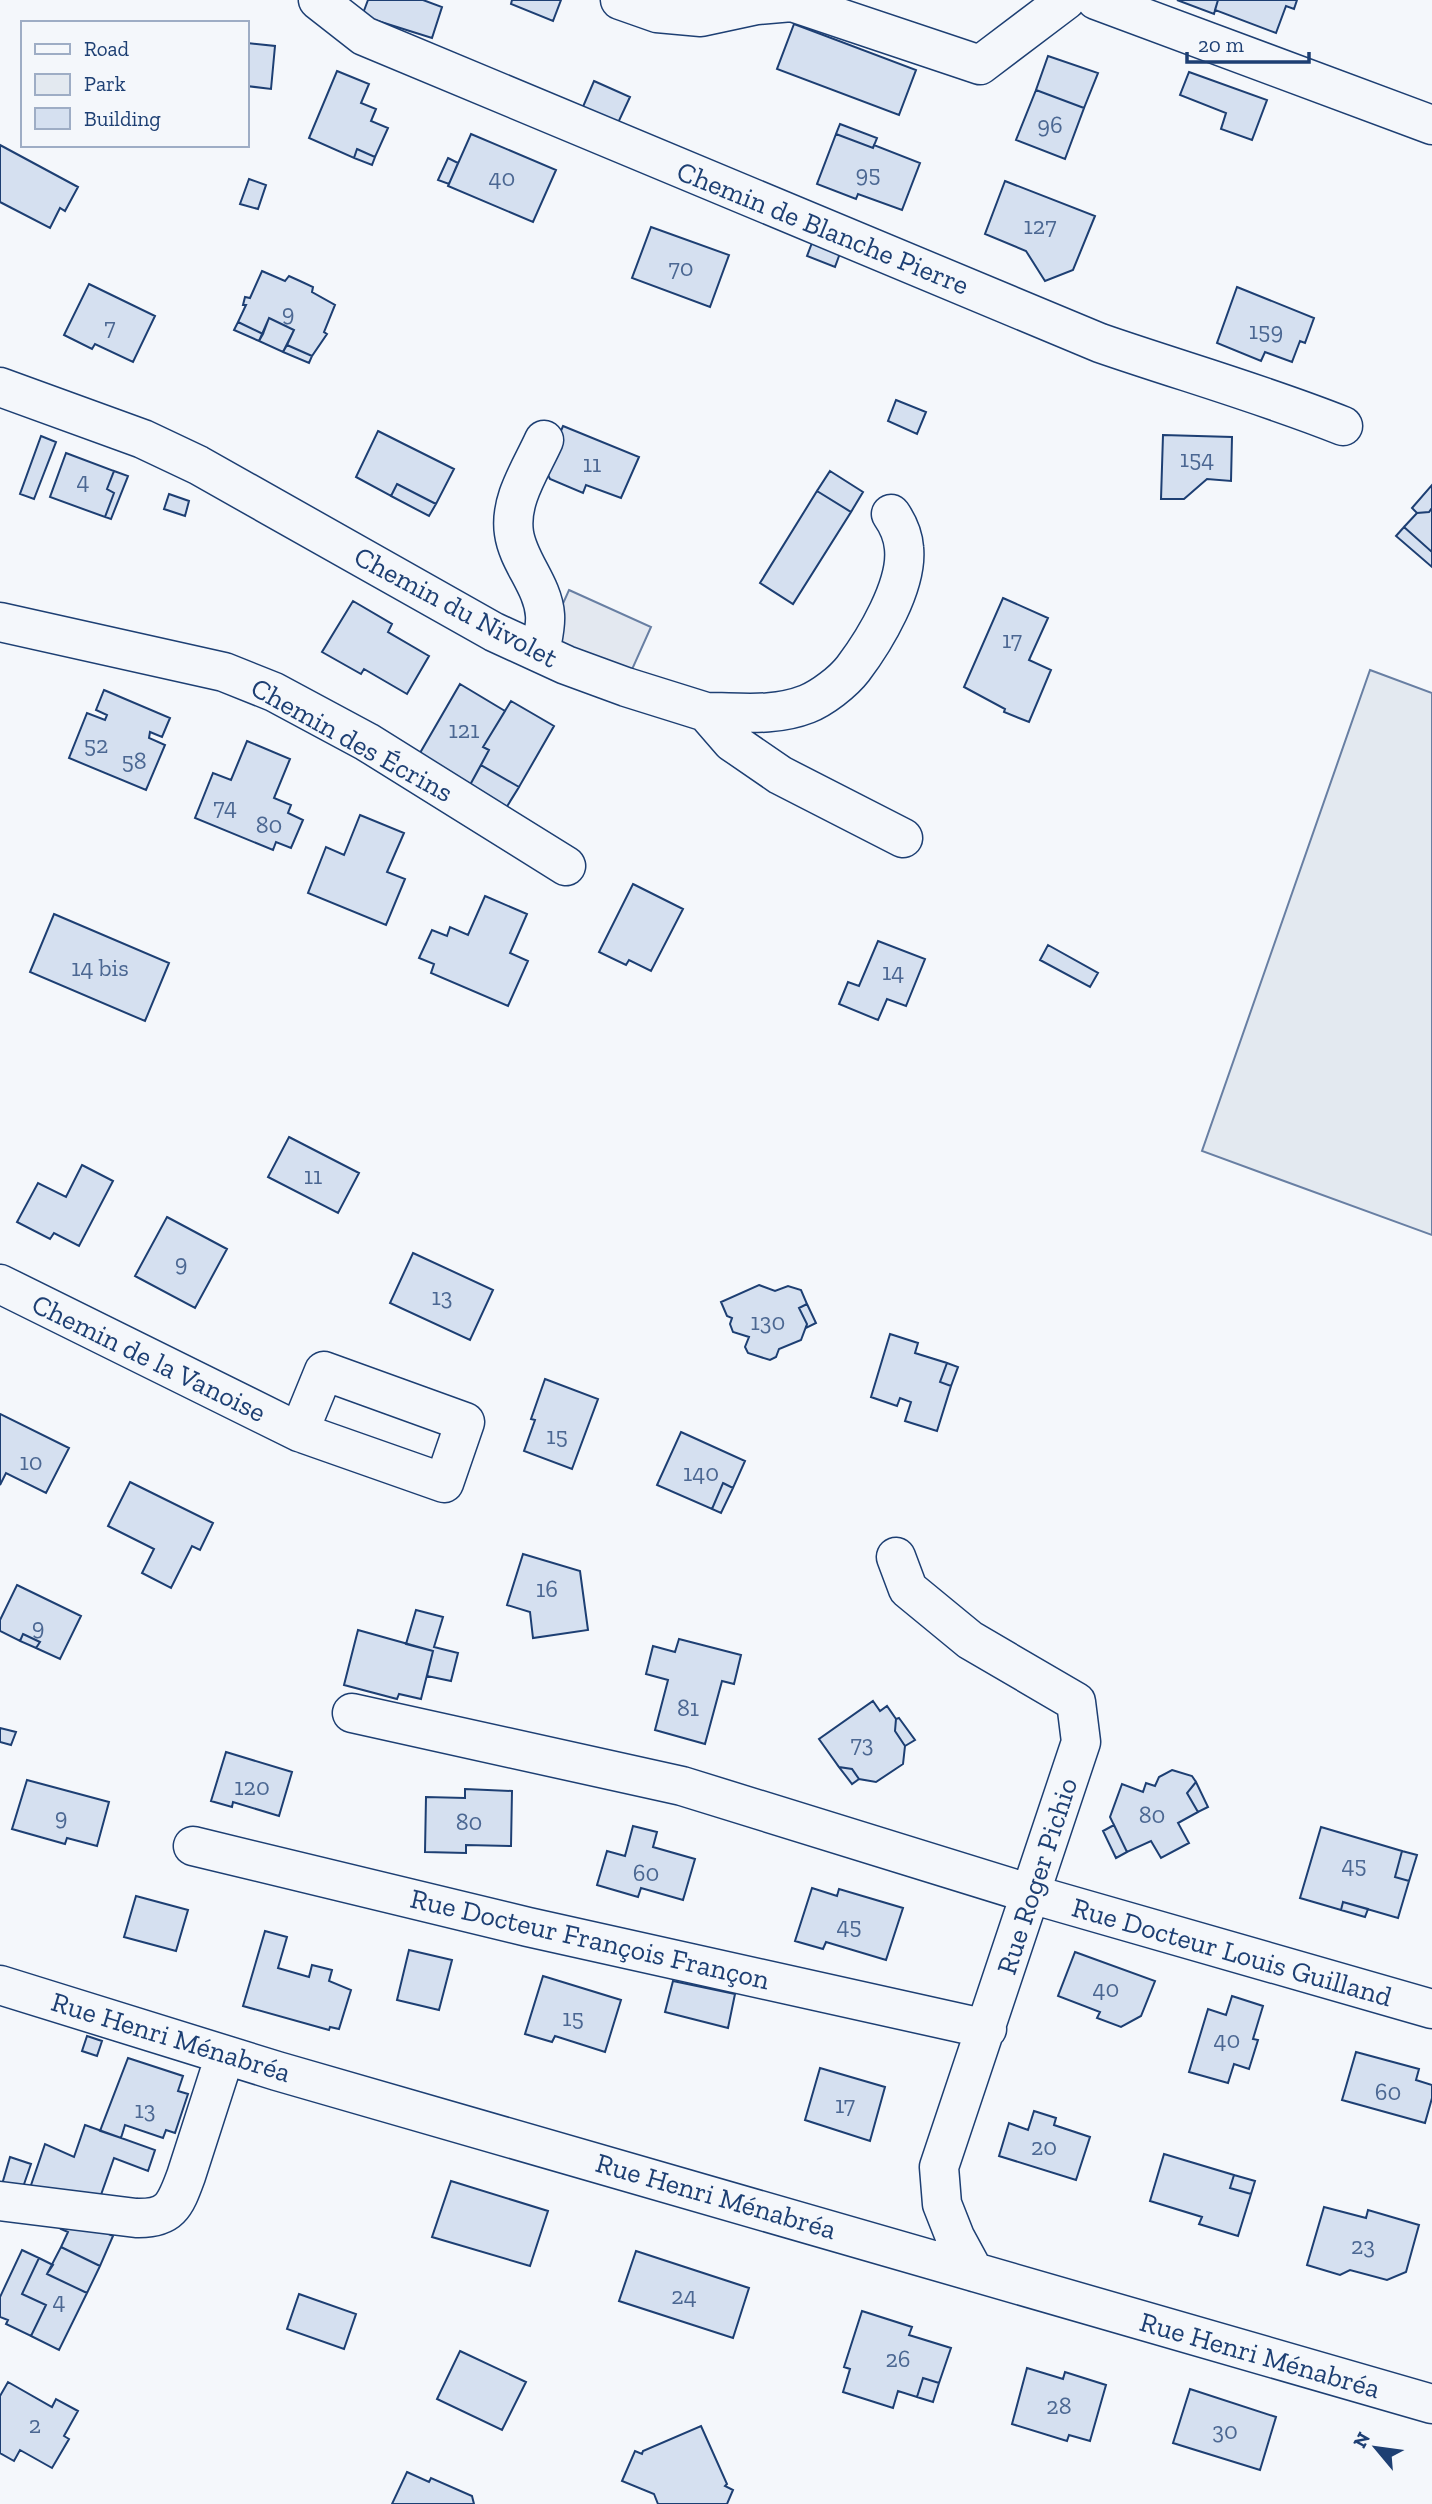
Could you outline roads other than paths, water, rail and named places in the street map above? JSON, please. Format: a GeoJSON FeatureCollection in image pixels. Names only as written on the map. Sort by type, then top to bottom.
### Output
{"type":"FeatureCollection","features":[{"type":"Feature","properties":{"kind":"street","name":"Chemin de Blanche Pierre"},"geometry":{"type":"LineString","coordinates":[[318,0],[364,36],[513,100],[1100,343],[1161,365],[1255,392],[1343,426]]}},
{"type":"Feature","properties":{"kind":"street"},"geometry":{"type":"LineString","coordinates":[[620,0],[657,13],[701,17],[757,5],[792,2],[980,65],[1066,0]]}},
{"type":"Feature","properties":{"kind":"street"},"geometry":{"type":"LineString","coordinates":[[1097,0],[1432,125]]}},
{"type":"Feature","properties":{"kind":"street","name":"Chemin du Nivolet"},"geometry":{"type":"LineString","coordinates":[[0,387],[143,439],[198,465],[494,632],[626,687],[706,712],[762,713],[809,704],[852,671],[889,609],[902,575],[905,549],[900,526],[891,514]]}},
{"type":"Feature","properties":{"kind":"street"},"geometry":{"type":"LineString","coordinates":[[540,653],[546,617],[542,599],[520,552],[514,532],[521,486],[544,440]]}},
{"type":"Feature","properties":{"kind":"street","name":"Chemin des Écrins"},"geometry":{"type":"LineString","coordinates":[[0,622],[224,672],[274,692],[367,742],[566,866]]}},
{"type":"Feature","properties":{"kind":"street"},"geometry":{"type":"LineString","coordinates":[[706,712],[732,742],[780,775],[903,838]]}},
{"type":"Feature","properties":{"kind":"street","name":"Chemin de la Vanoise"},"geometry":{"type":"LineString","coordinates":[[0,1284],[299,1432]]}},
{"type":"Feature","properties":{"kind":"street","name":"Rue Roger Pichio"},"geometry":{"type":"LineString","coordinates":[[896,1557],[908,1590],[970,1640],[1076,1702],[1081,1742],[939,2167],[942,2204],[955,2237],[974,2272]]}},
{"type":"Feature","properties":{"kind":"street","name":"Rue Docteur Louis Guilland"},"geometry":{"type":"LineString","coordinates":[[352,1713],[682,1786],[1031,1894],[1432,2009]]}},
{"type":"Feature","properties":{"kind":"street","name":"Rue Docteur François Françon"},"geometry":{"type":"LineString","coordinates":[[193,1846],[541,1930],[987,2029]]}},
{"type":"Feature","properties":{"kind":"street","name":"Rue Henri Ménabréa"},"geometry":{"type":"LineString","coordinates":[[0,1985],[225,2056],[1432,2404]]}},
{"type":"Feature","properties":{"kind":"street"},"geometry":{"type":"LineString","coordinates":[[0,2201],[136,2218],[153,2219],[167,2213],[179,2195],[225,2056]]}}]}
